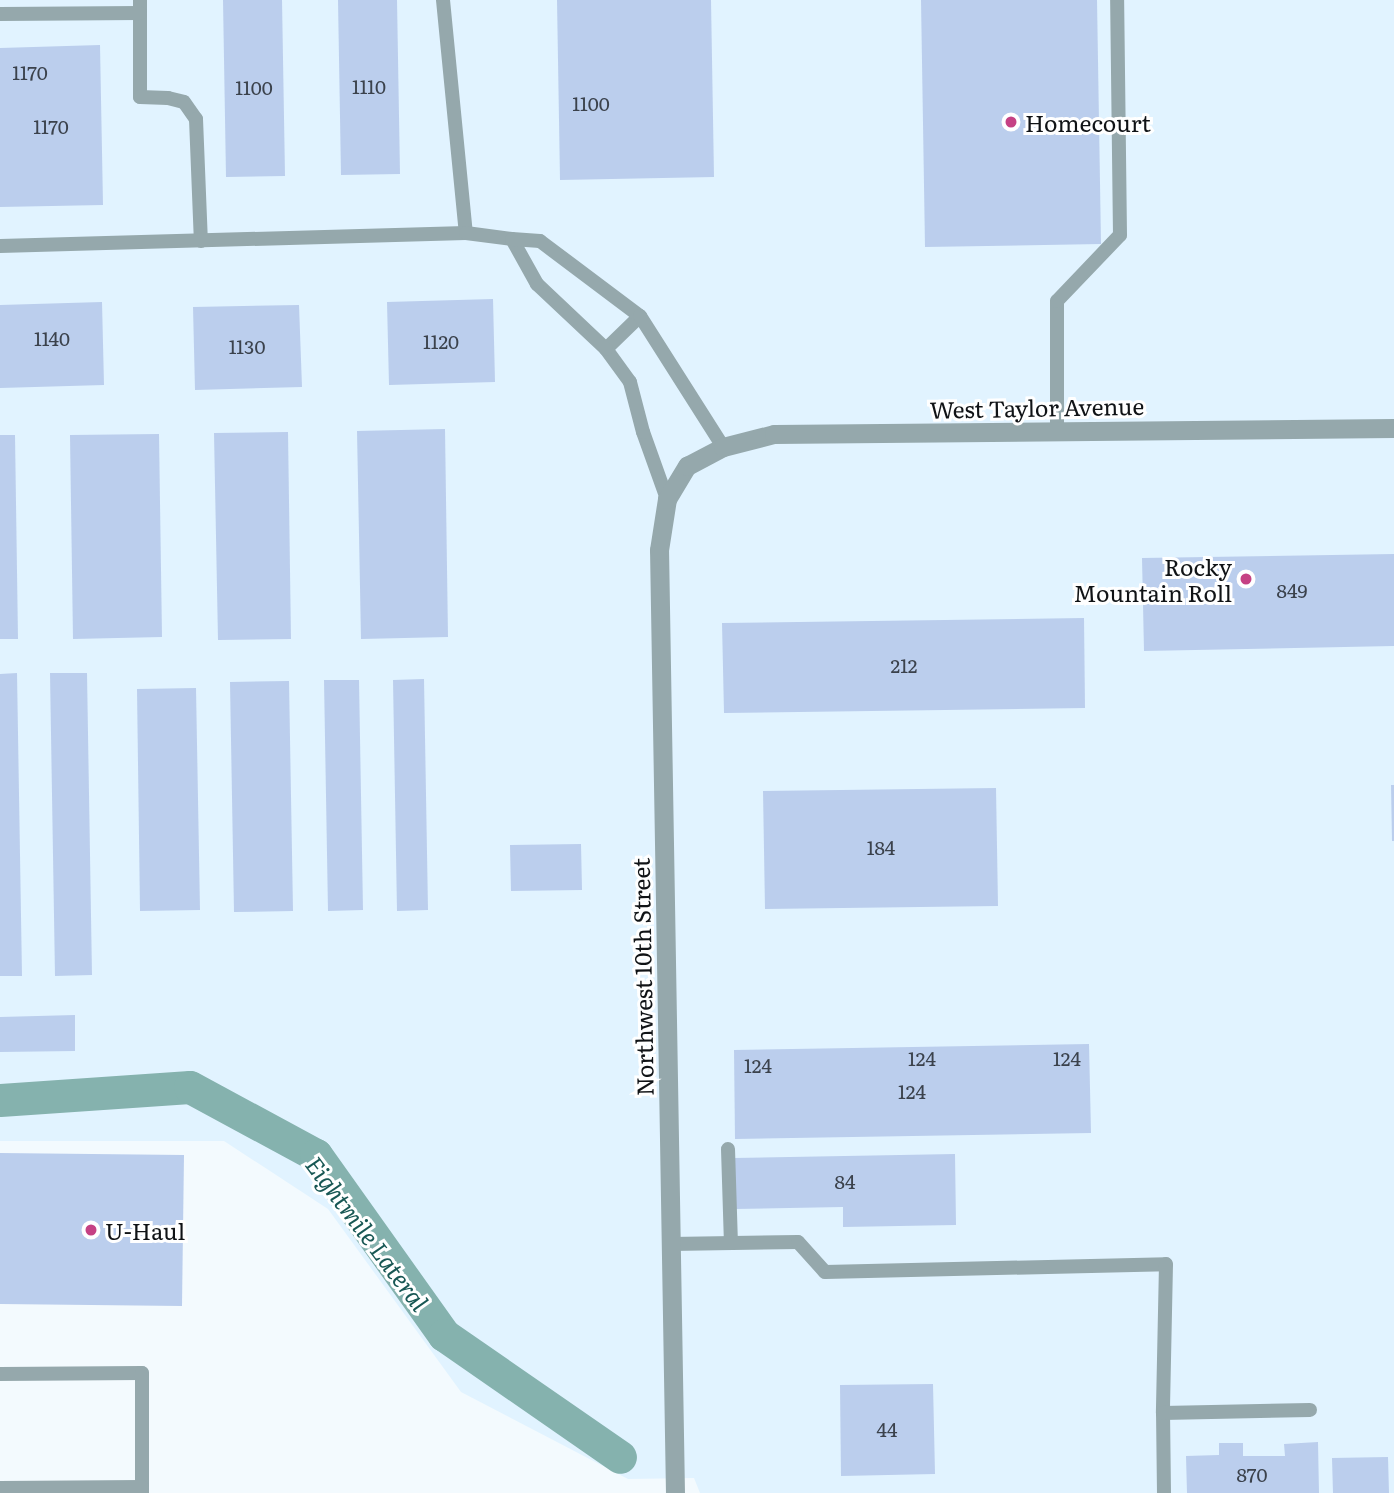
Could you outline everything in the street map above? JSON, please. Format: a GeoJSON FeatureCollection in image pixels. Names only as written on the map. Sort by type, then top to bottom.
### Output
{"type":"FeatureCollection","features":[{"type":"Feature","properties":{"kind":"street","name":"West Taylor Avenue"},"geometry":{"type":"LineString","coordinates":[[687,466],[723,447],[774,434],[1394,428]]}},
{"type":"Feature","properties":{"kind":"street","name":"Northwest 10th Street"},"geometry":{"type":"LineString","coordinates":[[675,1493],[659,550],[667,499],[687,466]]}},
{"type":"Feature","properties":{"kind":"lane"},"geometry":{"type":"LineString","coordinates":[[443,0],[466,233]]}},
{"type":"Feature","properties":{"kind":"lane"},"geometry":{"type":"LineString","coordinates":[[1057,431],[1057,301],[1120,235],[1117,0]]}},
{"type":"Feature","properties":{"kind":"lane"},"geometry":{"type":"LineString","coordinates":[[0,14],[140,6],[140,97],[168,98],[184,102],[196,119],[201,241]]}},
{"type":"Feature","properties":{"kind":"lane"},"geometry":{"type":"LineString","coordinates":[[0,246],[466,233],[540,241],[640,316],[723,447]]}},
{"type":"Feature","properties":{"kind":"lane"},"geometry":{"type":"LineString","coordinates":[[512,239],[537,284],[606,349],[630,383],[643,432],[667,499]]}},
{"type":"Feature","properties":{"kind":"lane"},"geometry":{"type":"LineString","coordinates":[[606,349],[640,316]]}},
{"type":"Feature","properties":{"kind":"lane"},"geometry":{"type":"LineString","coordinates":[[728,1149],[732,1243]]}},
{"type":"Feature","properties":{"kind":"lane"},"geometry":{"type":"LineString","coordinates":[[671,1244],[798,1242],[825,1272],[1167,1264],[1164,1493]]}},
{"type":"Feature","properties":{"kind":"lane"},"geometry":{"type":"LineString","coordinates":[[0,1374],[142,1373],[142,1490],[0,1488]]}},
{"type":"Feature","properties":{"kind":"lane"},"geometry":{"type":"LineString","coordinates":[[1163,1413],[1310,1410]]}},
{"type":"Feature","properties":{"kind":"shaded area"},"geometry":{"type":"Polygon","coordinates":[[[0,0],[1394,0],[1394,1493],[700,1493],[694,1478],[628,1479],[461,1392],[328,1209],[224,1141],[0,1141],[0,0]]]}},
{"type":"Feature","properties":{"kind":"building"},"geometry":{"type":"Polygon","coordinates":[[[223,0],[282,0],[285,176],[226,177],[223,0]]]}},
{"type":"Feature","properties":{"kind":"building"},"geometry":{"type":"Polygon","coordinates":[[[338,0],[397,0],[400,174],[341,175],[338,0]]]}},
{"type":"Feature","properties":{"kind":"building"},"geometry":{"type":"Polygon","coordinates":[[[557,0],[711,0],[714,177],[560,180],[557,0]]]}},
{"type":"Feature","properties":{"kind":"building","name":"Homecourt"},"geometry":{"type":"Polygon","coordinates":[[[921,0],[1097,0],[1101,244],[925,247],[921,0]]]}},
{"type":"Feature","properties":{"kind":"building"},"geometry":{"type":"Polygon","coordinates":[[[100,45],[103,205],[0,207],[0,48],[100,45]]]}},
{"type":"Feature","properties":{"kind":"building"},"geometry":{"type":"Polygon","coordinates":[[[493,299],[495,382],[389,385],[387,302],[493,299]]]}},
{"type":"Feature","properties":{"kind":"building"},"geometry":{"type":"Polygon","coordinates":[[[102,302],[104,385],[0,388],[0,305],[102,302]]]}},
{"type":"Feature","properties":{"kind":"building"},"geometry":{"type":"Polygon","coordinates":[[[299,305],[302,387],[195,390],[193,307],[299,305]]]}},
{"type":"Feature","properties":{"kind":"building"},"geometry":{"type":"Polygon","coordinates":[[[445,429],[448,637],[361,639],[357,431],[445,429]]]}},
{"type":"Feature","properties":{"kind":"building"},"geometry":{"type":"Polygon","coordinates":[[[288,432],[291,639],[218,640],[214,433],[288,432]]]}},
{"type":"Feature","properties":{"kind":"building"},"geometry":{"type":"Polygon","coordinates":[[[159,434],[162,637],[73,639],[70,435],[159,434]]]}},
{"type":"Feature","properties":{"kind":"building"},"geometry":{"type":"Polygon","coordinates":[[[0,435],[15,435],[18,639],[0,639],[0,435]]]}},
{"type":"Feature","properties":{"kind":"building"},"geometry":{"type":"Polygon","coordinates":[[[1394,554],[1394,646],[1144,651],[1142,558],[1394,554]]]}},
{"type":"Feature","properties":{"kind":"building"},"geometry":{"type":"Polygon","coordinates":[[[1084,618],[1085,708],[724,713],[722,623],[1084,618]]]}},
{"type":"Feature","properties":{"kind":"building"},"geometry":{"type":"Polygon","coordinates":[[[17,673],[22,976],[0,976],[0,674],[17,673]]]}},
{"type":"Feature","properties":{"kind":"building"},"geometry":{"type":"Polygon","coordinates":[[[50,673],[87,673],[92,975],[55,976],[50,673]]]}},
{"type":"Feature","properties":{"kind":"building"},"geometry":{"type":"Polygon","coordinates":[[[424,679],[428,910],[397,911],[393,680],[424,679]]]}},
{"type":"Feature","properties":{"kind":"building"},"geometry":{"type":"Polygon","coordinates":[[[324,680],[359,680],[363,910],[328,911],[324,680]]]}},
{"type":"Feature","properties":{"kind":"building"},"geometry":{"type":"Polygon","coordinates":[[[289,681],[293,911],[234,912],[230,682],[289,681]]]}},
{"type":"Feature","properties":{"kind":"building"},"geometry":{"type":"Polygon","coordinates":[[[196,688],[200,910],[140,911],[137,689],[196,688]]]}},
{"type":"Feature","properties":{"kind":"building"},"geometry":{"type":"Polygon","coordinates":[[[1391,785],[1394,785],[1394,841],[1392,841],[1391,785]]]}},
{"type":"Feature","properties":{"kind":"building"},"geometry":{"type":"Polygon","coordinates":[[[996,788],[998,906],[765,909],[763,791],[996,788]]]}},
{"type":"Feature","properties":{"kind":"building"},"geometry":{"type":"Polygon","coordinates":[[[581,844],[582,890],[511,891],[510,845],[581,844]]]}},
{"type":"Feature","properties":{"kind":"building"},"geometry":{"type":"Polygon","coordinates":[[[75,1015],[75,1051],[0,1052],[0,1017],[75,1015]]]}},
{"type":"Feature","properties":{"kind":"building"},"geometry":{"type":"Polygon","coordinates":[[[1089,1044],[1091,1133],[735,1139],[734,1050],[1089,1044]]]}},
{"type":"Feature","properties":{"kind":"building","name":"U-Haul"},"geometry":{"type":"Polygon","coordinates":[[[0,1153],[184,1155],[182,1306],[0,1304],[0,1153]]]}},
{"type":"Feature","properties":{"kind":"building"},"geometry":{"type":"Polygon","coordinates":[[[955,1154],[956,1225],[843,1227],[843,1207],[735,1209],[734,1158],[955,1154]]]}},
{"type":"Feature","properties":{"kind":"building"},"geometry":{"type":"Polygon","coordinates":[[[933,1384],[935,1474],[841,1476],[840,1385],[933,1384]]]}},
{"type":"Feature","properties":{"kind":"building"},"geometry":{"type":"Polygon","coordinates":[[[1318,1442],[1319,1493],[1187,1493],[1186,1456],[1219,1455],[1219,1443],[1243,1443],[1243,1456],[1285,1456],[1284,1444],[1318,1442]]]}},
{"type":"Feature","properties":{"kind":"building"},"geometry":{"type":"Polygon","coordinates":[[[1388,1457],[1389,1493],[1333,1493],[1332,1458],[1388,1457]]]}},
{"type":"Feature","properties":{"kind":"waterway","name":"Eightmile Lateral"},"geometry":{"type":"LineString","coordinates":[[0,1100],[190,1087],[316,1155],[444,1335],[620,1457]]}},
{"type":"Feature","properties":{"kind":"place","name":"Homecourt"},"geometry":{"type":"Point","coordinates":[1011,122]}},
{"type":"Feature","properties":{"kind":"place","name":"Rocky Mountain Roll"},"geometry":{"type":"Point","coordinates":[1246,579]}},
{"type":"Feature","properties":{"kind":"place","name":"U-Haul"},"geometry":{"type":"Point","coordinates":[91,1230]}}]}
